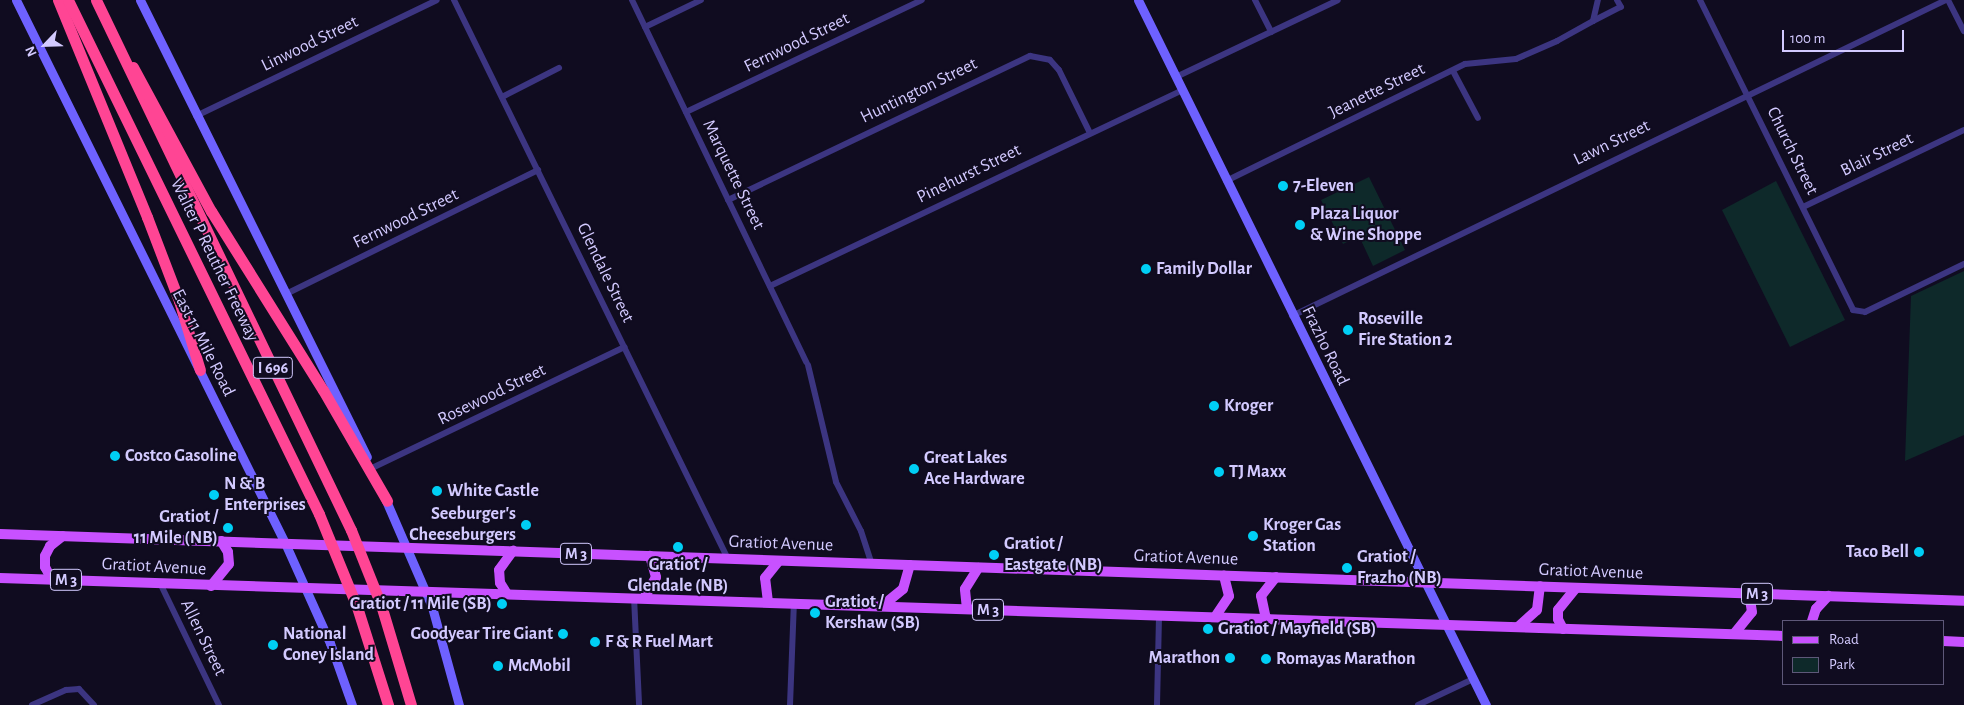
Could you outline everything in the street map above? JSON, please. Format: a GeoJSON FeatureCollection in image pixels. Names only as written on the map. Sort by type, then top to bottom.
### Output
{"type":"FeatureCollection","features":[{"type":"Feature","properties":{"kind":"highway"},"geometry":{"type":"LineString","coordinates":[[58,0],[153,234],[200,370]]}},
{"type":"Feature","properties":{"kind":"highway","name":"Walter P Reuther Freeway"},"geometry":{"type":"LineString","coordinates":[[68,0],[319,514],[357,607],[388,705]]}},
{"type":"Feature","properties":{"kind":"highway","name":"Walter P Reuther Freeway"},"geometry":{"type":"LineString","coordinates":[[96,0],[348,523],[381,605],[411,705]]}},
{"type":"Feature","properties":{"kind":"highway"},"geometry":{"type":"LineString","coordinates":[[114,39],[144,84],[211,211],[323,390],[387,501]]}},
{"type":"Feature","properties":{"kind":"main road","name":"East 11 Mile Road"},"geometry":{"type":"LineString","coordinates":[[16,0],[190,356],[200,370],[285,543],[339,666],[352,705]]}},
{"type":"Feature","properties":{"kind":"main road"},"geometry":{"type":"LineString","coordinates":[[140,0],[387,501],[426,591],[459,705]]}},
{"type":"Feature","properties":{"kind":"main road","name":"Frazho Road"},"geometry":{"type":"LineString","coordinates":[[1138,0],[1292,316],[1486,705]]}},
{"type":"Feature","properties":{"kind":"main road","name":"Gratiot Avenue"},"geometry":{"type":"LineString","coordinates":[[0,534],[285,543]]}},
{"type":"Feature","properties":{"kind":"main road"},"geometry":{"type":"LineString","coordinates":[[52,580],[45,567],[45,556],[50,546],[63,536]]}},
{"type":"Feature","properties":{"kind":"main road"},"geometry":{"type":"LineString","coordinates":[[211,586],[229,564],[228,552],[221,541]]}},
{"type":"Feature","properties":{"kind":"main road","name":"M 3"},"geometry":{"type":"LineString","coordinates":[[285,543],[407,547]]}},
{"type":"Feature","properties":{"kind":"main road","name":"Gratiot Avenue"},"geometry":{"type":"LineString","coordinates":[[407,547],[1964,601]]}},
{"type":"Feature","properties":{"kind":"main road"},"geometry":{"type":"LineString","coordinates":[[507,594],[500,584],[499,570],[513,551]]}},
{"type":"Feature","properties":{"kind":"main road"},"geometry":{"type":"LineString","coordinates":[[639,598],[656,577],[650,556]]}},
{"type":"Feature","properties":{"kind":"main road"},"geometry":{"type":"LineString","coordinates":[[768,602],[765,578],[779,561]]}},
{"type":"Feature","properties":{"kind":"main road"},"geometry":{"type":"LineString","coordinates":[[882,606],[903,588],[910,565]]}},
{"type":"Feature","properties":{"kind":"main road"},"geometry":{"type":"LineString","coordinates":[[967,609],[965,589],[978,568]]}},
{"type":"Feature","properties":{"kind":"main road"},"geometry":{"type":"LineString","coordinates":[[1215,617],[1229,596],[1224,576]]}},
{"type":"Feature","properties":{"kind":"main road"},"geometry":{"type":"LineString","coordinates":[[1266,618],[1261,596],[1276,577]]}},
{"type":"Feature","properties":{"kind":"main road","name":"Gratiot Avenue"},"geometry":{"type":"LineString","coordinates":[[0,578],[306,589]]}},
{"type":"Feature","properties":{"kind":"main road"},"geometry":{"type":"LineString","coordinates":[[1518,627],[1537,610],[1540,586]]}},
{"type":"Feature","properties":{"kind":"main road"},"geometry":{"type":"LineString","coordinates":[[1563,629],[1558,619],[1558,610],[1576,588]]}},
{"type":"Feature","properties":{"kind":"main road","name":"M 3"},"geometry":{"type":"LineString","coordinates":[[306,589],[426,591],[1782,636]]}},
{"type":"Feature","properties":{"kind":"main road"},"geometry":{"type":"LineString","coordinates":[[1734,634],[1752,612],[1749,594]]}},
{"type":"Feature","properties":{"kind":"main road"},"geometry":{"type":"LineString","coordinates":[[1812,620],[1816,609],[1828,596]]}},
{"type":"Feature","properties":{"kind":"main road"},"geometry":{"type":"LineString","coordinates":[[1944,641],[1964,642]]}},
{"type":"Feature","properties":{"kind":"street","name":"Linwood Street"},"geometry":{"type":"LineString","coordinates":[[196,116],[437,0]]}},
{"type":"Feature","properties":{"kind":"street","name":"Glendale Street"},"geometry":{"type":"LineString","coordinates":[[454,0],[728,559]]}},
{"type":"Feature","properties":{"kind":"street","name":"Marquette Street"},"geometry":{"type":"LineString","coordinates":[[632,0],[807,364],[836,482],[861,532],[872,564]]}},
{"type":"Feature","properties":{"kind":"street"},"geometry":{"type":"LineString","coordinates":[[645,27],[701,0]]}},
{"type":"Feature","properties":{"kind":"street","name":"Fernwood Street"},"geometry":{"type":"LineString","coordinates":[[686,112],[922,0]]}},
{"type":"Feature","properties":{"kind":"street"},"geometry":{"type":"LineString","coordinates":[[1255,0],[1271,32]]}},
{"type":"Feature","properties":{"kind":"street"},"geometry":{"type":"LineString","coordinates":[[1176,78],[1338,0]]}},
{"type":"Feature","properties":{"kind":"street"},"geometry":{"type":"LineString","coordinates":[[1593,21],[1597,13],[1598,0]]}},
{"type":"Feature","properties":{"kind":"street","name":"Jeanette Street"},"geometry":{"type":"LineString","coordinates":[[1226,181],[1453,71],[1478,62],[1516,59],[1546,46],[1621,7],[1617,0]]}},
{"type":"Feature","properties":{"kind":"street","name":"Church Street"},"geometry":{"type":"LineString","coordinates":[[1700,0],[1748,93],[1850,306],[1859,312],[1964,264]]}},
{"type":"Feature","properties":{"kind":"street"},"geometry":{"type":"LineString","coordinates":[[1947,0],[1964,31]]}},
{"type":"Feature","properties":{"kind":"street","name":"Lawn Street"},"geometry":{"type":"LineString","coordinates":[[1292,316],[1748,93],[1947,0]]}},
{"type":"Feature","properties":{"kind":"street","name":"Huntington Street"},"geometry":{"type":"LineString","coordinates":[[728,200],[1030,56],[1050,60],[1059,70],[1090,133]]}},
{"type":"Feature","properties":{"kind":"street"},"geometry":{"type":"LineString","coordinates":[[502,97],[558,68]]}},
{"type":"Feature","properties":{"kind":"street"},"geometry":{"type":"LineString","coordinates":[[1453,71],[1478,118]]}},
{"type":"Feature","properties":{"kind":"street","name":"Pinehurst Street"},"geometry":{"type":"LineString","coordinates":[[770,286],[1182,90]]}},
{"type":"Feature","properties":{"kind":"street","name":"Blair Street"},"geometry":{"type":"LineString","coordinates":[[1803,207],[1964,130]]}},
{"type":"Feature","properties":{"kind":"street","name":"Fernwood Street"},"geometry":{"type":"LineString","coordinates":[[286,294],[538,170]]}},
{"type":"Feature","properties":{"kind":"street","name":"Rosewood Street"},"geometry":{"type":"LineString","coordinates":[[372,468],[625,347]]}},
{"type":"Feature","properties":{"kind":"street","name":"Allen Street"},"geometry":{"type":"LineString","coordinates":[[160,583],[219,705]]}},
{"type":"Feature","properties":{"kind":"street"},"geometry":{"type":"LineString","coordinates":[[639,598],[639,705]]}},
{"type":"Feature","properties":{"kind":"street"},"geometry":{"type":"LineString","coordinates":[[790,705],[794,603]]}},
{"type":"Feature","properties":{"kind":"street"},"geometry":{"type":"LineString","coordinates":[[1157,705],[1159,615]]}},
{"type":"Feature","properties":{"kind":"street"},"geometry":{"type":"LineString","coordinates":[[1418,705],[1473,679]]}},
{"type":"Feature","properties":{"kind":"street"},"geometry":{"type":"LineString","coordinates":[[32,705],[66,690],[79,689],[94,705]]}},
{"type":"Feature","properties":{"kind":"green space"},"geometry":{"type":"Polygon","coordinates":[[[1369,177],[1405,250],[1373,266],[1359,236],[1343,244],[1321,200],[1369,177]]]}},
{"type":"Feature","properties":{"kind":"green space"},"geometry":{"type":"Polygon","coordinates":[[[1776,181],[1845,320],[1790,347],[1722,210],[1776,181]]]}},
{"type":"Feature","properties":{"kind":"green space"},"geometry":{"type":"Polygon","coordinates":[[[1964,271],[1964,435],[1905,461],[1911,296],[1964,271]]]}},
{"type":"Feature","properties":{"kind":"place","name":"7-Eleven"},"geometry":{"type":"Point","coordinates":[1283,186]}},
{"type":"Feature","properties":{"kind":"place","name":"Plaza Liquor & Wine Shoppe"},"geometry":{"type":"Point","coordinates":[1300,225]}},
{"type":"Feature","properties":{"kind":"place","name":"Family Dollar"},"geometry":{"type":"Point","coordinates":[1146,269]}},
{"type":"Feature","properties":{"kind":"place","name":"Roseville Fire Station 2"},"geometry":{"type":"Point","coordinates":[1348,330]}},
{"type":"Feature","properties":{"kind":"place","name":"Kroger"},"geometry":{"type":"Point","coordinates":[1214,406]}},
{"type":"Feature","properties":{"kind":"place","name":"Costco Gasoline"},"geometry":{"type":"Point","coordinates":[115,456]}},
{"type":"Feature","properties":{"kind":"place","name":"Great Lakes Ace Hardware"},"geometry":{"type":"Point","coordinates":[914,469]}},
{"type":"Feature","properties":{"kind":"place","name":"TJ Maxx"},"geometry":{"type":"Point","coordinates":[1219,472]}},
{"type":"Feature","properties":{"kind":"place","name":"White Castle"},"geometry":{"type":"Point","coordinates":[437,491]}},
{"type":"Feature","properties":{"kind":"place","name":"N & B Enterprises"},"geometry":{"type":"Point","coordinates":[214,495]}},
{"type":"Feature","properties":{"kind":"place","name":"Seeburger's Cheeseburgers"},"geometry":{"type":"Point","coordinates":[526,525]}},
{"type":"Feature","properties":{"kind":"place","name":"Gratiot / 11 Mile (NB)"},"geometry":{"type":"Point","coordinates":[228,528]}},
{"type":"Feature","properties":{"kind":"place","name":"Kroger Gas Station"},"geometry":{"type":"Point","coordinates":[1253,536]}},
{"type":"Feature","properties":{"kind":"place","name":"Gratiot / Glendale (NB)"},"geometry":{"type":"Point","coordinates":[678,547]}},
{"type":"Feature","properties":{"kind":"place","name":"Taco Bell"},"geometry":{"type":"Point","coordinates":[1919,552]}},
{"type":"Feature","properties":{"kind":"place","name":"Gratiot / Eastgate (NB)"},"geometry":{"type":"Point","coordinates":[994,555]}},
{"type":"Feature","properties":{"kind":"place","name":"Gratiot / Frazho (NB)"},"geometry":{"type":"Point","coordinates":[1347,568]}},
{"type":"Feature","properties":{"kind":"place","name":"Gratiot / 11 Mile (SB)"},"geometry":{"type":"Point","coordinates":[502,604]}},
{"type":"Feature","properties":{"kind":"place","name":"Gratiot / Kershaw (SB)"},"geometry":{"type":"Point","coordinates":[815,613]}},
{"type":"Feature","properties":{"kind":"place","name":"Gratiot / Mayfield (SB)"},"geometry":{"type":"Point","coordinates":[1208,629]}},
{"type":"Feature","properties":{"kind":"place","name":"Goodyear Tire Giant"},"geometry":{"type":"Point","coordinates":[563,634]}},
{"type":"Feature","properties":{"kind":"place","name":"F & R Fuel Mart"},"geometry":{"type":"Point","coordinates":[595,642]}},
{"type":"Feature","properties":{"kind":"place","name":"National Coney Island"},"geometry":{"type":"Point","coordinates":[273,645]}},
{"type":"Feature","properties":{"kind":"place","name":"Marathon"},"geometry":{"type":"Point","coordinates":[1230,658]}},
{"type":"Feature","properties":{"kind":"place","name":"Romayas Marathon"},"geometry":{"type":"Point","coordinates":[1266,659]}},
{"type":"Feature","properties":{"kind":"place","name":"McMobil"},"geometry":{"type":"Point","coordinates":[498,666]}}]}
